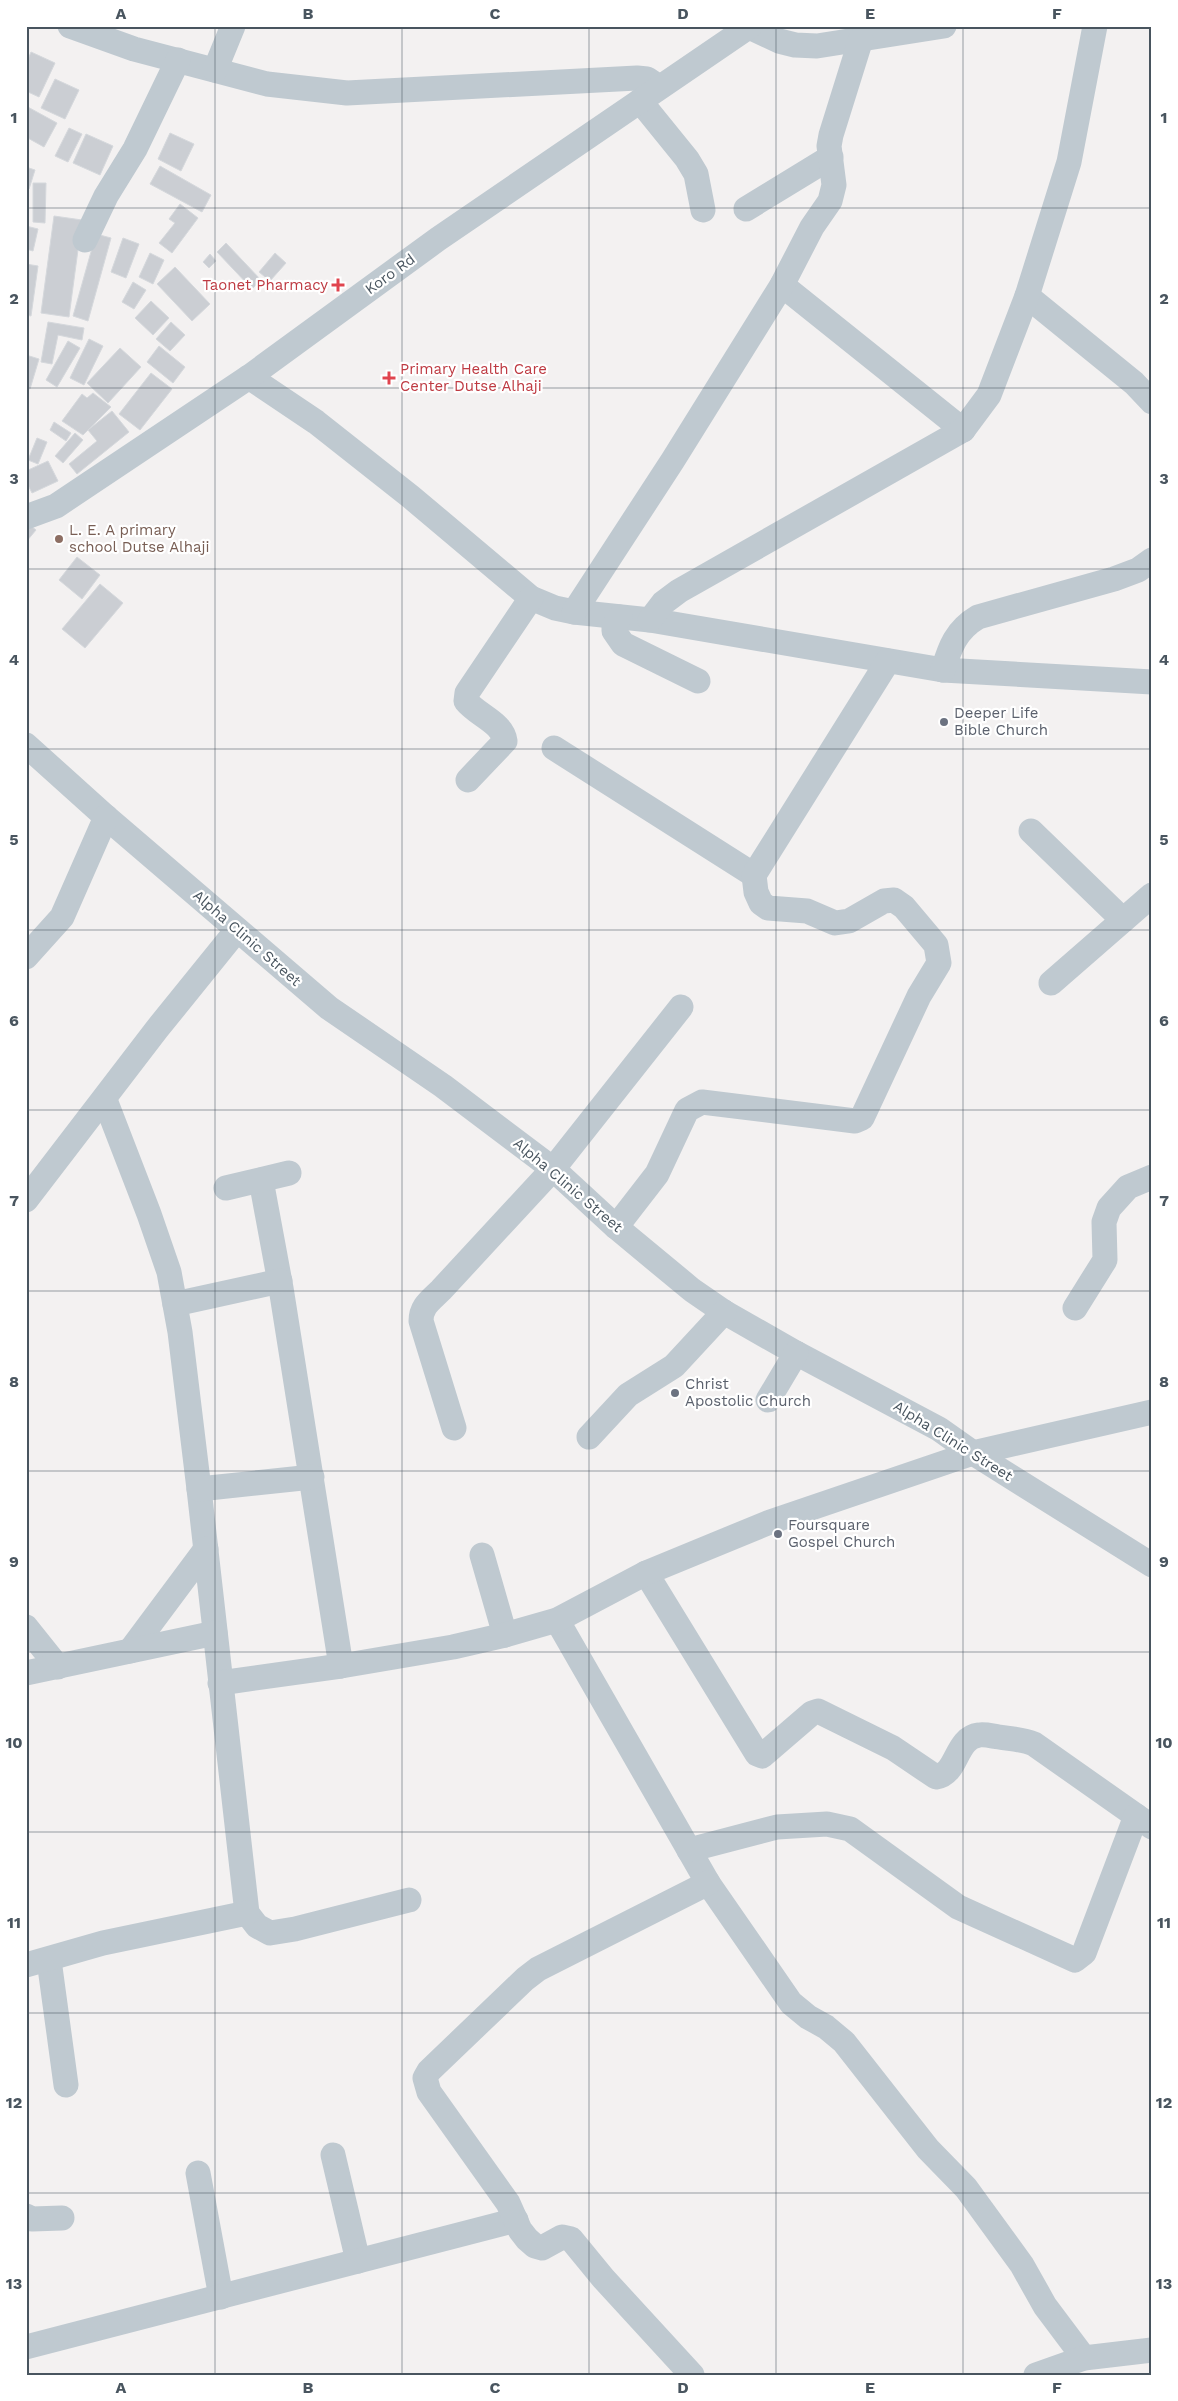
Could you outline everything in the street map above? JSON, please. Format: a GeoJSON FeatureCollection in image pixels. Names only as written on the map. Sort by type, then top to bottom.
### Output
{"type":"FeatureCollection","features":[{"type":"Feature","properties":{"kind":"street"},"geometry":{"type":"LineString","coordinates":[[70,26],[134,49],[267,84],[347,93],[647,79],[650,94],[696,174],[703,210]]}},
{"type":"Feature","properties":{"kind":"street"},"geometry":{"type":"LineString","coordinates":[[215,70],[233,26]]}},
{"type":"Feature","properties":{"kind":"street"},"geometry":{"type":"LineString","coordinates":[[750,27],[765,36],[794,45],[817,46],[944,26]]}},
{"type":"Feature","properties":{"kind":"street"},"geometry":{"type":"LineString","coordinates":[[650,620],[663,603],[679,591],[963,430],[989,395],[1026,296],[1069,162],[1096,26]]}},
{"type":"Feature","properties":{"kind":"street","name":"Koro Rd"},"geometry":{"type":"LineString","coordinates":[[26,517],[56,506],[248,377],[438,239],[750,27]]}},
{"type":"Feature","properties":{"kind":"street"},"geometry":{"type":"LineString","coordinates":[[574,612],[673,460],[782,285],[833,193],[831,135],[861,39]]}},
{"type":"Feature","properties":{"kind":"street"},"geometry":{"type":"LineString","coordinates":[[85,240],[106,196],[135,149],[178,60]]}},
{"type":"Feature","properties":{"kind":"street"},"geometry":{"type":"LineString","coordinates":[[746,209],[831,157]]}},
{"type":"Feature","properties":{"kind":"street"},"geometry":{"type":"LineString","coordinates":[[782,285],[963,430]]}},
{"type":"Feature","properties":{"kind":"street"},"geometry":{"type":"LineString","coordinates":[[1026,296],[1134,383],[1152,402]]}},
{"type":"Feature","properties":{"kind":"street"},"geometry":{"type":"LineString","coordinates":[[248,377],[323,428],[411,497],[530,598],[555,608],[574,612],[650,620],[943,670],[1152,682]]}},
{"type":"Feature","properties":{"kind":"street"},"geometry":{"type":"LineString","coordinates":[[943,670],[950,647],[958,633],[966,624],[978,617],[1114,579],[1138,570],[1152,560]]}},
{"type":"Feature","properties":{"kind":"street"},"geometry":{"type":"LineString","coordinates":[[468,780],[505,742],[504,734],[498,727],[473,710],[466,701],[468,693],[530,598]]}},
{"type":"Feature","properties":{"kind":"street"},"geometry":{"type":"LineString","coordinates":[[620,617],[614,625],[614,631],[623,644],[698,681]]}},
{"type":"Feature","properties":{"kind":"street"},"geometry":{"type":"LineString","coordinates":[[616,1227],[656,1174],[687,1110],[695,1104],[702,1102],[855,1121],[862,1118],[919,996],[939,963],[936,944],[904,907],[894,900],[884,901],[849,922],[835,923],[807,911],[768,908],[761,903],[756,892],[754,875],[888,661]]}},
{"type":"Feature","properties":{"kind":"street","name":"Alpha Clinic Street"},"geometry":{"type":"LineString","coordinates":[[26,745],[329,1008],[443,1086],[553,1169],[616,1227],[692,1290],[724,1312],[796,1353],[938,1429],[973,1454],[1152,1565]]}},
{"type":"Feature","properties":{"kind":"street"},"geometry":{"type":"LineString","coordinates":[[554,748],[754,875]]}},
{"type":"Feature","properties":{"kind":"street"},"geometry":{"type":"LineString","coordinates":[[26,957],[50,934],[66,911],[106,816]]}},
{"type":"Feature","properties":{"kind":"street"},"geometry":{"type":"LineString","coordinates":[[1031,831],[1123,920]]}},
{"type":"Feature","properties":{"kind":"street"},"geometry":{"type":"LineString","coordinates":[[1051,983],[1152,895]]}},
{"type":"Feature","properties":{"kind":"street"},"geometry":{"type":"LineString","coordinates":[[26,1200],[105,1100],[157,1029],[237,930]]}},
{"type":"Feature","properties":{"kind":"street"},"geometry":{"type":"LineString","coordinates":[[454,1428],[421,1321],[421,1312],[425,1304],[441,1290],[553,1169],[681,1007]]}},
{"type":"Feature","properties":{"kind":"street"},"geometry":{"type":"LineString","coordinates":[[105,1100],[161,1247],[169,1272],[175,1304],[199,1489],[247,1913],[257,1926],[270,1932],[295,1929],[409,1900]]}},
{"type":"Feature","properties":{"kind":"street"},"geometry":{"type":"LineString","coordinates":[[226,1188],[289,1173]]}},
{"type":"Feature","properties":{"kind":"street"},"geometry":{"type":"LineString","coordinates":[[1075,1308],[1105,1260],[1104,1222],[1109,1208],[1128,1187],[1152,1177]]}},
{"type":"Feature","properties":{"kind":"street"},"geometry":{"type":"LineString","coordinates":[[261,1180],[280,1281],[342,1666]]}},
{"type":"Feature","properties":{"kind":"street"},"geometry":{"type":"LineString","coordinates":[[175,1304],[280,1281]]}},
{"type":"Feature","properties":{"kind":"street"},"geometry":{"type":"LineString","coordinates":[[589,1437],[628,1395],[674,1366],[724,1312]]}},
{"type":"Feature","properties":{"kind":"street"},"geometry":{"type":"LineString","coordinates":[[768,1400],[796,1353]]}},
{"type":"Feature","properties":{"kind":"street"},"geometry":{"type":"LineString","coordinates":[[220,1683],[342,1666],[453,1647],[557,1620],[646,1573],[770,1522],[973,1454],[1152,1412]]}},
{"type":"Feature","properties":{"kind":"street"},"geometry":{"type":"LineString","coordinates":[[199,1489],[312,1477]]}},
{"type":"Feature","properties":{"kind":"street"},"geometry":{"type":"LineString","coordinates":[[130,1652],[206,1549]]}},
{"type":"Feature","properties":{"kind":"street"},"geometry":{"type":"LineString","coordinates":[[482,1555],[505,1635]]}},
{"type":"Feature","properties":{"kind":"street"},"geometry":{"type":"LineString","coordinates":[[646,1573],[757,1754],[762,1756],[812,1712],[818,1711],[893,1748],[936,1777],[946,1772],[963,1744],[972,1737],[980,1735],[1022,1739],[1034,1744],[1144,1822],[1084,1953],[1075,1960],[958,1907],[929,1888],[850,1829],[827,1824],[777,1827],[689,1850]]}},
{"type":"Feature","properties":{"kind":"street"},"geometry":{"type":"LineString","coordinates":[[557,1620],[708,1883],[791,2003],[844,2042],[928,2148],[966,2188],[1022,2265],[1045,2306],[1084,2358]]}},
{"type":"Feature","properties":{"kind":"street"},"geometry":{"type":"LineString","coordinates":[[26,1627],[58,1667]]}},
{"type":"Feature","properties":{"kind":"street"},"geometry":{"type":"LineString","coordinates":[[26,1673],[215,1634]]}},
{"type":"Feature","properties":{"kind":"street"},"geometry":{"type":"LineString","coordinates":[[692,2375],[603,2278],[571,2239],[562,2237],[542,2248],[535,2246],[520,2230],[508,2203],[429,2092],[425,2078],[429,2071],[525,1979],[538,1969],[708,1883]]}},
{"type":"Feature","properties":{"kind":"street"},"geometry":{"type":"LineString","coordinates":[[66,2085],[38,1962],[103,1943],[247,1913]]}},
{"type":"Feature","properties":{"kind":"street"},"geometry":{"type":"LineString","coordinates":[[333,2155],[358,2261]]}},
{"type":"Feature","properties":{"kind":"street"},"geometry":{"type":"LineString","coordinates":[[198,2173],[220,2297]]}},
{"type":"Feature","properties":{"kind":"street"},"geometry":{"type":"LineString","coordinates":[[26,2216],[32,2219],[62,2218]]}},
{"type":"Feature","properties":{"kind":"street"},"geometry":{"type":"LineString","coordinates":[[26,2347],[516,2220]]}},
{"type":"Feature","properties":{"kind":"street"},"geometry":{"type":"LineString","coordinates":[[1036,2375],[1084,2358],[1152,2350]]}},
{"type":"Feature","properties":{"kind":"building"},"geometry":{"type":"Polygon","coordinates":[[[31,52],[55,63],[39,97],[26,91],[26,64],[31,52]]]}},
{"type":"Feature","properties":{"kind":"building"},"geometry":{"type":"Polygon","coordinates":[[[55,79],[79,90],[65,119],[41,108],[55,79]]]}},
{"type":"Feature","properties":{"kind":"building"},"geometry":{"type":"Polygon","coordinates":[[[26,106],[57,123],[44,147],[26,137],[26,106]]]}},
{"type":"Feature","properties":{"kind":"building"},"geometry":{"type":"Polygon","coordinates":[[[69,128],[82,134],[68,162],[55,156],[69,128]]]}},
{"type":"Feature","properties":{"kind":"building"},"geometry":{"type":"Polygon","coordinates":[[[170,133],[194,144],[181,171],[158,159],[170,133]]]}},
{"type":"Feature","properties":{"kind":"building"},"geometry":{"type":"Polygon","coordinates":[[[86,134],[113,146],[100,175],[73,163],[86,134]]]}},
{"type":"Feature","properties":{"kind":"building"},"geometry":{"type":"Polygon","coordinates":[[[160,166],[211,195],[202,212],[150,184],[160,166]]]}},
{"type":"Feature","properties":{"kind":"building"},"geometry":{"type":"Polygon","coordinates":[[[26,167],[35,170],[29,189],[26,188],[26,167]]]}},
{"type":"Feature","properties":{"kind":"building"},"geometry":{"type":"Polygon","coordinates":[[[33,183],[46,183],[45,223],[33,222],[33,183]]]}},
{"type":"Feature","properties":{"kind":"building"},"geometry":{"type":"Polygon","coordinates":[[[180,204],[198,218],[172,253],[159,243],[175,223],[169,219],[180,204]]]}},
{"type":"Feature","properties":{"kind":"building"},"geometry":{"type":"Polygon","coordinates":[[[54,216],[82,220],[69,317],[41,313],[54,216]]]}},
{"type":"Feature","properties":{"kind":"building"},"geometry":{"type":"Polygon","coordinates":[[[26,226],[38,229],[33,251],[26,249],[26,226]]]}},
{"type":"Feature","properties":{"kind":"building"},"geometry":{"type":"Polygon","coordinates":[[[96,234],[111,238],[88,321],[73,316],[96,234]]]}},
{"type":"Feature","properties":{"kind":"building"},"geometry":{"type":"Polygon","coordinates":[[[123,238],[139,244],[126,278],[111,272],[123,238]]]}},
{"type":"Feature","properties":{"kind":"building"},"geometry":{"type":"Polygon","coordinates":[[[226,243],[261,280],[252,289],[217,252],[226,243]]]}},
{"type":"Feature","properties":{"kind":"building"},"geometry":{"type":"Polygon","coordinates":[[[150,253],[164,260],[153,284],[139,277],[150,253]]]}},
{"type":"Feature","properties":{"kind":"building"},"geometry":{"type":"Polygon","coordinates":[[[275,253],[286,263],[270,281],[259,272],[275,253]]]}},
{"type":"Feature","properties":{"kind":"building"},"geometry":{"type":"Polygon","coordinates":[[[210,254],[216,261],[209,268],[203,262],[210,254]]]}},
{"type":"Feature","properties":{"kind":"building"},"geometry":{"type":"Polygon","coordinates":[[[26,264],[38,266],[31,316],[26,315],[26,264]]]}},
{"type":"Feature","properties":{"kind":"building"},"geometry":{"type":"Polygon","coordinates":[[[175,267],[210,304],[192,321],[157,284],[175,267]]]}},
{"type":"Feature","properties":{"kind":"building"},"geometry":{"type":"Polygon","coordinates":[[[133,282],[146,290],[134,309],[122,302],[133,282]]]}},
{"type":"Feature","properties":{"kind":"building"},"geometry":{"type":"Polygon","coordinates":[[[151,301],[169,318],[153,335],[135,318],[151,301]]]}},
{"type":"Feature","properties":{"kind":"building"},"geometry":{"type":"Polygon","coordinates":[[[48,322],[84,328],[82,340],[58,335],[52,364],[41,362],[48,322]]]}},
{"type":"Feature","properties":{"kind":"building"},"geometry":{"type":"Polygon","coordinates":[[[171,322],[185,335],[170,351],[156,339],[171,322]]]}},
{"type":"Feature","properties":{"kind":"building"},"geometry":{"type":"Polygon","coordinates":[[[89,339],[103,346],[84,385],[70,378],[89,339]]]}},
{"type":"Feature","properties":{"kind":"building"},"geometry":{"type":"Polygon","coordinates":[[[68,341],[80,348],[57,387],[46,380],[68,341]]]}},
{"type":"Feature","properties":{"kind":"building"},"geometry":{"type":"Polygon","coordinates":[[[159,346],[185,367],[173,383],[147,362],[159,346]]]}},
{"type":"Feature","properties":{"kind":"building"},"geometry":{"type":"Polygon","coordinates":[[[120,348],[141,367],[108,403],[87,383],[120,348]]]}},
{"type":"Feature","properties":{"kind":"building"},"geometry":{"type":"Polygon","coordinates":[[[26,355],[39,359],[30,389],[26,388],[26,355]]]}},
{"type":"Feature","properties":{"kind":"building"},"geometry":{"type":"Polygon","coordinates":[[[151,373],[172,389],[140,430],[119,414],[151,373]]]}},
{"type":"Feature","properties":{"kind":"building"},"geometry":{"type":"Polygon","coordinates":[[[93,393],[111,407],[83,435],[62,421],[82,394],[87,398],[93,393]]]}},
{"type":"Feature","properties":{"kind":"building"},"geometry":{"type":"Polygon","coordinates":[[[112,411],[129,432],[77,474],[69,464],[97,441],[88,430],[112,411]]]}},
{"type":"Feature","properties":{"kind":"building"},"geometry":{"type":"Polygon","coordinates":[[[54,422],[71,433],[66,441],[50,430],[54,422]]]}},
{"type":"Feature","properties":{"kind":"building"},"geometry":{"type":"Polygon","coordinates":[[[75,433],[83,440],[63,463],[55,456],[75,433]]]}},
{"type":"Feature","properties":{"kind":"building"},"geometry":{"type":"Polygon","coordinates":[[[37,438],[47,442],[38,464],[28,460],[37,438]]]}},
{"type":"Feature","properties":{"kind":"building"},"geometry":{"type":"Polygon","coordinates":[[[48,461],[58,481],[32,493],[26,481],[26,471],[48,461]]]}},
{"type":"Feature","properties":{"kind":"building"},"geometry":{"type":"Polygon","coordinates":[[[26,522],[36,530],[26,542],[26,522]]]}},
{"type":"Feature","properties":{"kind":"building"},"geometry":{"type":"Polygon","coordinates":[[[77,557],[100,575],[82,599],[59,580],[77,557]]]}},
{"type":"Feature","properties":{"kind":"building"},"geometry":{"type":"Polygon","coordinates":[[[100,584],[123,603],[85,648],[62,629],[100,584]]]}},
{"type":"Feature","properties":{"kind":"place","name":"Taonet Pharmacy"},"geometry":{"type":"Point","coordinates":[338,285]}},
{"type":"Feature","properties":{"kind":"place","name":"Primary Health Care Center Dutse Alhaji"},"geometry":{"type":"Point","coordinates":[389,378]}},
{"type":"Feature","properties":{"kind":"place","name":"L. E. A primary school Dutse Alhaji"},"geometry":{"type":"Point","coordinates":[59,539]}},
{"type":"Feature","properties":{"kind":"place","name":"Deeper Life Bible Church"},"geometry":{"type":"Point","coordinates":[944,722]}},
{"type":"Feature","properties":{"kind":"place","name":"Christ Apostolic Church"},"geometry":{"type":"Point","coordinates":[675,1393]}},
{"type":"Feature","properties":{"kind":"place","name":"Foursquare Gospel Church"},"geometry":{"type":"Point","coordinates":[778,1534]}}]}
